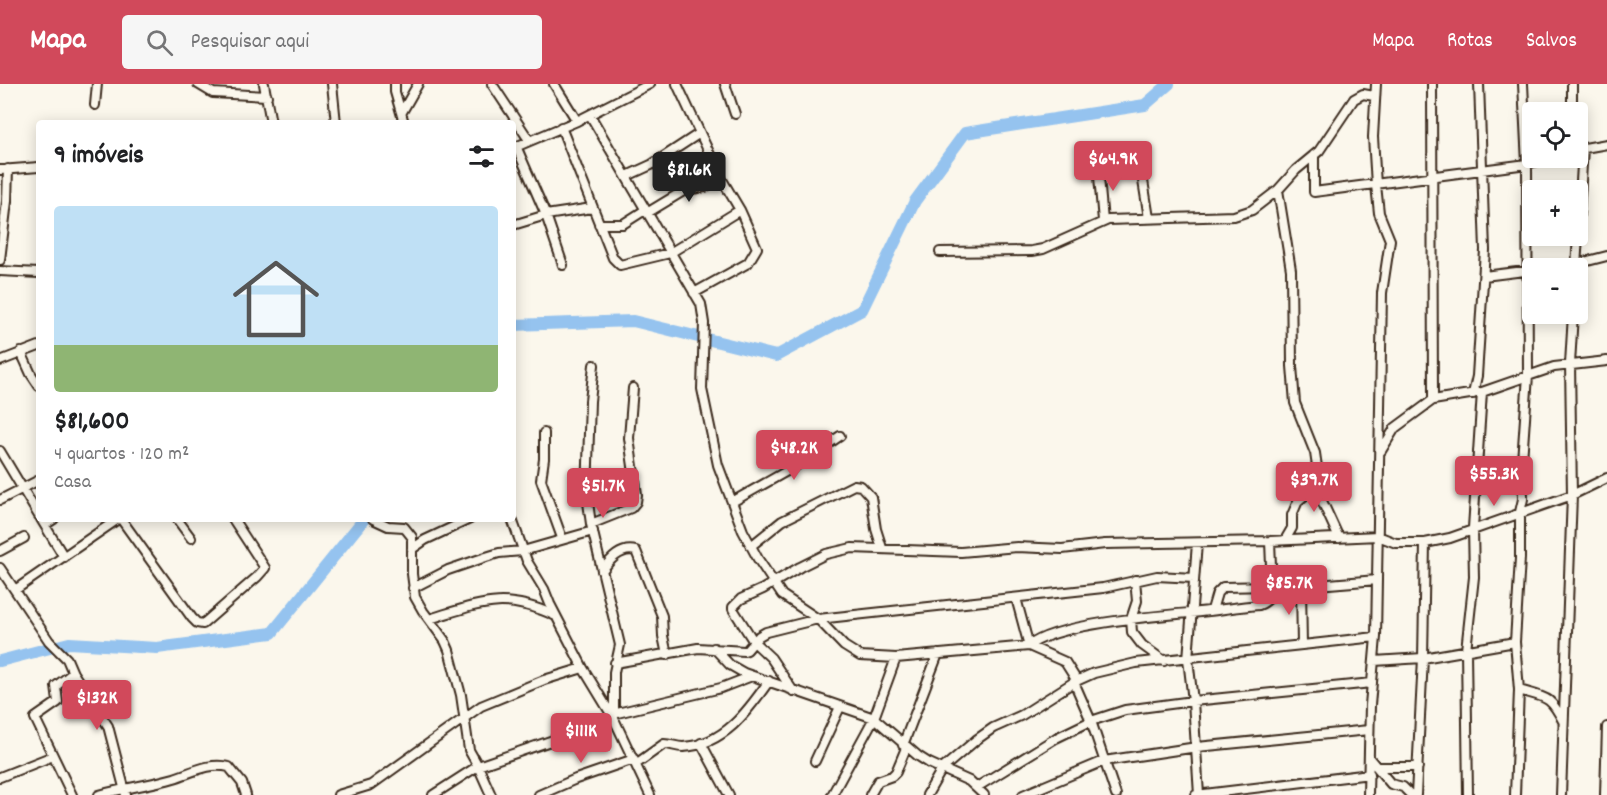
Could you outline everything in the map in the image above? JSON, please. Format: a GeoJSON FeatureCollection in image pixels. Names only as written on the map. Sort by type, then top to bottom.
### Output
{"type":"FeatureCollection","features":[{"type":"Feature","properties":{"kind":"street"},"geometry":{"type":"LineString","coordinates":[[95,105],[97,84]]}},
{"type":"Feature","properties":{"kind":"street"},"geometry":{"type":"LineString","coordinates":[[198,84],[213,93],[267,96]]}},
{"type":"Feature","properties":{"kind":"street"},"geometry":{"type":"LineString","coordinates":[[264,84],[271,120]]}},
{"type":"Feature","properties":{"kind":"street"},"geometry":{"type":"LineString","coordinates":[[332,84],[336,120]]}},
{"type":"Feature","properties":{"kind":"street"},"geometry":{"type":"LineString","coordinates":[[395,84],[395,92],[403,120]]}},
{"type":"Feature","properties":{"kind":"street"},"geometry":{"type":"LineString","coordinates":[[402,112],[418,84]]}},
{"type":"Feature","properties":{"kind":"street"},"geometry":{"type":"LineString","coordinates":[[492,84],[515,120]]}},
{"type":"Feature","properties":{"kind":"street"},"geometry":{"type":"LineString","coordinates":[[554,84],[577,121]]}},
{"type":"Feature","properties":{"kind":"street"},"geometry":{"type":"LineString","coordinates":[[516,146],[590,115],[650,84]]}},
{"type":"Feature","properties":{"kind":"street"},"geometry":{"type":"LineString","coordinates":[[676,84],[756,244],[755,252],[748,263],[694,292]]}},
{"type":"Feature","properties":{"kind":"street"},"geometry":{"type":"LineString","coordinates":[[725,84],[735,114]]}},
{"type":"Feature","properties":{"kind":"street"},"geometry":{"type":"LineString","coordinates":[[1368,795],[1369,730],[1376,637],[1382,293],[1390,240],[1379,213],[1376,185],[1372,137],[1376,84]]}},
{"type":"Feature","properties":{"kind":"street"},"geometry":{"type":"LineString","coordinates":[[1432,84],[1433,400]]}},
{"type":"Feature","properties":{"kind":"street"},"geometry":{"type":"LineString","coordinates":[[1473,394],[1478,376],[1485,250],[1479,84]]}},
{"type":"Feature","properties":{"kind":"street"},"geometry":{"type":"LineString","coordinates":[[1523,84],[1524,102]]}},
{"type":"Feature","properties":{"kind":"street"},"geometry":{"type":"LineString","coordinates":[[1572,84],[1572,102]]}},
{"type":"Feature","properties":{"kind":"street"},"geometry":{"type":"LineString","coordinates":[[940,252],[1032,251],[1043,249],[1103,221],[1234,216],[1252,210],[1278,190],[1314,155],[1354,99],[1363,94],[1374,96]]}},
{"type":"Feature","properties":{"kind":"street"},"geometry":{"type":"LineString","coordinates":[[590,115],[704,312],[702,389],[718,465],[751,546],[774,583],[791,602],[818,619],[844,646],[860,657],[896,658],[1029,646],[1048,636],[1131,619],[1161,614],[1259,606],[1281,588],[1377,580]]}},
{"type":"Feature","properties":{"kind":"street"},"geometry":{"type":"LineString","coordinates":[[516,121],[528,140]]}},
{"type":"Feature","properties":{"kind":"street"},"geometry":{"type":"LineString","coordinates":[[561,128],[613,258],[620,265],[670,253],[740,210]]}},
{"type":"Feature","properties":{"kind":"street"},"geometry":{"type":"LineString","coordinates":[[627,176],[651,165],[700,133]]}},
{"type":"Feature","properties":{"kind":"street"},"geometry":{"type":"LineString","coordinates":[[1588,148],[1607,144]]}},
{"type":"Feature","properties":{"kind":"street"},"geometry":{"type":"LineString","coordinates":[[516,151],[546,215],[563,265]]}},
{"type":"Feature","properties":{"kind":"street"},"geometry":{"type":"LineString","coordinates":[[1314,155],[1314,192],[1522,165]]}},
{"type":"Feature","properties":{"kind":"street"},"geometry":{"type":"LineString","coordinates":[[1139,156],[1149,218]]}},
{"type":"Feature","properties":{"kind":"street"},"geometry":{"type":"LineString","coordinates":[[1098,166],[1103,221]]}},
{"type":"Feature","properties":{"kind":"street"},"geometry":{"type":"LineString","coordinates":[[0,260],[7,201],[4,169],[36,167]]}},
{"type":"Feature","properties":{"kind":"street"},"geometry":{"type":"LineString","coordinates":[[1527,168],[1530,258]]}},
{"type":"Feature","properties":{"kind":"street"},"geometry":{"type":"LineString","coordinates":[[599,224],[623,224],[685,190],[705,187],[722,178]]}},
{"type":"Feature","properties":{"kind":"street"},"geometry":{"type":"LineString","coordinates":[[1278,190],[1291,270],[1292,366],[1295,403],[1316,453],[1323,501],[1339,538]]}},
{"type":"Feature","properties":{"kind":"street"},"geometry":{"type":"LineString","coordinates":[[516,224],[546,215],[592,208]]}},
{"type":"Feature","properties":{"kind":"street"},"geometry":{"type":"LineString","coordinates":[[1588,262],[1607,256]]}},
{"type":"Feature","properties":{"kind":"street"},"geometry":{"type":"LineString","coordinates":[[0,271],[36,273]]}},
{"type":"Feature","properties":{"kind":"street"},"geometry":{"type":"LineString","coordinates":[[1484,276],[1522,272]]}},
{"type":"Feature","properties":{"kind":"street"},"geometry":{"type":"LineString","coordinates":[[1515,795],[1519,690],[1515,642],[1529,324]]}},
{"type":"Feature","properties":{"kind":"street"},"geometry":{"type":"LineString","coordinates":[[1561,795],[1572,495],[1570,364],[1572,324]]}},
{"type":"Feature","properties":{"kind":"street"},"geometry":{"type":"LineString","coordinates":[[0,361],[36,347]]}},
{"type":"Feature","properties":{"kind":"street"},"geometry":{"type":"LineString","coordinates":[[21,352],[36,382]]}},
{"type":"Feature","properties":{"kind":"street"},"geometry":{"type":"LineString","coordinates":[[1380,453],[1395,428],[1433,400],[1482,392],[1542,370],[1570,364],[1607,361]]}},
{"type":"Feature","properties":{"kind":"street"},"geometry":{"type":"LineString","coordinates":[[594,365],[587,453],[587,495],[592,528],[620,645],[615,663],[614,717]]}},
{"type":"Feature","properties":{"kind":"street"},"geometry":{"type":"LineString","coordinates":[[413,588],[464,564],[499,553],[523,551],[592,528],[631,508],[636,502],[637,495],[629,438],[633,388]]}},
{"type":"Feature","properties":{"kind":"street"},"geometry":{"type":"LineString","coordinates":[[1468,795],[1466,650],[1474,577],[1473,528],[1482,392]]}},
{"type":"Feature","properties":{"kind":"street"},"geometry":{"type":"LineString","coordinates":[[544,433],[541,480],[562,538]]}},
{"type":"Feature","properties":{"kind":"street"},"geometry":{"type":"LineString","coordinates":[[732,502],[794,467],[840,436]]}},
{"type":"Feature","properties":{"kind":"street"},"geometry":{"type":"LineString","coordinates":[[0,451],[36,511]]}},
{"type":"Feature","properties":{"kind":"street"},"geometry":{"type":"LineString","coordinates":[[793,691],[771,658],[754,642],[733,607],[741,599],[801,567],[840,550],[882,548],[961,552],[1017,547],[1062,549],[1105,544],[1270,541],[1378,536],[1396,543],[1425,543],[1449,538],[1572,495],[1607,478]]}},
{"type":"Feature","properties":{"kind":"street"},"geometry":{"type":"LineString","coordinates":[[0,500],[36,482]]}},
{"type":"Feature","properties":{"kind":"street"},"geometry":{"type":"LineString","coordinates":[[1285,540],[1292,528],[1292,515],[1298,501],[1321,482]]}},
{"type":"Feature","properties":{"kind":"street"},"geometry":{"type":"LineString","coordinates":[[751,546],[782,521],[854,484],[861,486],[871,496],[876,529],[882,548]]}},
{"type":"Feature","properties":{"kind":"street"},"geometry":{"type":"LineString","coordinates":[[43,522],[64,557]]}},
{"type":"Feature","properties":{"kind":"street"},"geometry":{"type":"LineString","coordinates":[[15,590],[116,522]]}},
{"type":"Feature","properties":{"kind":"street"},"geometry":{"type":"LineString","coordinates":[[122,522],[192,618],[197,623],[203,624],[263,572],[264,568],[235,522]]}},
{"type":"Feature","properties":{"kind":"street"},"geometry":{"type":"LineString","coordinates":[[179,522],[191,538]]}},
{"type":"Feature","properties":{"kind":"street"},"geometry":{"type":"LineString","coordinates":[[379,522],[388,526],[404,527],[412,537],[425,540]]}},
{"type":"Feature","properties":{"kind":"street"},"geometry":{"type":"LineString","coordinates":[[412,549],[425,540],[464,522]]}},
{"type":"Feature","properties":{"kind":"street"},"geometry":{"type":"LineString","coordinates":[[513,522],[523,551],[583,668],[614,717],[650,795]]}},
{"type":"Feature","properties":{"kind":"street"},"geometry":{"type":"LineString","coordinates":[[1292,528],[1300,540]]}},
{"type":"Feature","properties":{"kind":"street"},"geometry":{"type":"LineString","coordinates":[[412,537],[413,588],[418,602],[445,640],[449,650],[459,685],[469,750],[491,795]]}},
{"type":"Feature","properties":{"kind":"street"},"geometry":{"type":"LineString","coordinates":[[0,551],[24,538]]}},
{"type":"Feature","properties":{"kind":"street"},"geometry":{"type":"LineString","coordinates":[[1270,541],[1272,595]]}},
{"type":"Feature","properties":{"kind":"street"},"geometry":{"type":"LineString","coordinates":[[1197,543],[1188,659],[1197,747],[1198,795],[1243,793],[1370,774]]}},
{"type":"Feature","properties":{"kind":"street"},"geometry":{"type":"LineString","coordinates":[[1416,795],[1423,658],[1425,543]]}},
{"type":"Feature","properties":{"kind":"street"},"geometry":{"type":"LineString","coordinates":[[603,570],[608,562],[620,553],[632,549],[636,551],[662,616],[667,654]]}},
{"type":"Feature","properties":{"kind":"street"},"geometry":{"type":"LineString","coordinates":[[0,568],[49,641],[67,659],[73,673],[108,726],[125,791]]}},
{"type":"Feature","properties":{"kind":"street"},"geometry":{"type":"LineString","coordinates":[[615,663],[698,648],[744,651],[766,632],[818,619],[1102,588],[1157,576],[1194,578]]}},
{"type":"Feature","properties":{"kind":"street"},"geometry":{"type":"LineString","coordinates":[[1135,580],[1137,601],[1131,619],[1132,632],[1137,640],[1165,661]]}},
{"type":"Feature","properties":{"kind":"street"},"geometry":{"type":"LineString","coordinates":[[1212,610],[1217,593],[1223,587],[1272,586]]}},
{"type":"Feature","properties":{"kind":"street"},"geometry":{"type":"LineString","coordinates":[[1301,586],[1302,645]]}},
{"type":"Feature","properties":{"kind":"street"},"geometry":{"type":"LineString","coordinates":[[1016,598],[1029,646]]}},
{"type":"Feature","properties":{"kind":"street"},"geometry":{"type":"LineString","coordinates":[[429,619],[485,603],[505,602],[529,604],[556,616]]}},
{"type":"Feature","properties":{"kind":"street"},"geometry":{"type":"LineString","coordinates":[[927,795],[942,769],[993,728],[1022,715],[1076,681],[1094,673],[1114,666],[1376,637]]}},
{"type":"Feature","properties":{"kind":"street"},"geometry":{"type":"LineString","coordinates":[[1374,661],[1423,658],[1515,642]]}},
{"type":"Feature","properties":{"kind":"street"},"geometry":{"type":"LineString","coordinates":[[1029,646],[1065,662],[1076,681],[1116,795]]}},
{"type":"Feature","properties":{"kind":"street"},"geometry":{"type":"LineString","coordinates":[[714,648],[730,664],[752,676],[873,718],[929,764],[959,776],[977,787],[984,795]]}},
{"type":"Feature","properties":{"kind":"street"},"geometry":{"type":"LineString","coordinates":[[870,795],[878,781],[896,772],[938,654]]}},
{"type":"Feature","properties":{"kind":"street"},"geometry":{"type":"LineString","coordinates":[[832,795],[873,718],[896,658]]}},
{"type":"Feature","properties":{"kind":"street"},"geometry":{"type":"LineString","coordinates":[[338,795],[371,785],[464,718],[501,697],[583,668]]}},
{"type":"Feature","properties":{"kind":"street"},"geometry":{"type":"LineString","coordinates":[[72,795],[35,718],[58,702],[56,686],[73,673]]}},
{"type":"Feature","properties":{"kind":"street"},"geometry":{"type":"LineString","coordinates":[[433,795],[478,766],[614,717],[721,688],[752,676]]}},
{"type":"Feature","properties":{"kind":"street"},"geometry":{"type":"LineString","coordinates":[[539,795],[576,779],[635,761],[664,744],[682,747],[716,737],[738,722],[768,681]]}},
{"type":"Feature","properties":{"kind":"street"},"geometry":{"type":"LineString","coordinates":[[977,787],[1022,758],[1091,721],[1125,710],[1372,683]]}},
{"type":"Feature","properties":{"kind":"street"},"geometry":{"type":"LineString","coordinates":[[1519,690],[1550,700],[1563,723]]}},
{"type":"Feature","properties":{"kind":"street"},"geometry":{"type":"LineString","coordinates":[[815,761],[840,707]]}},
{"type":"Feature","properties":{"kind":"street"},"geometry":{"type":"LineString","coordinates":[[1605,795],[1607,728]]}},
{"type":"Feature","properties":{"kind":"street"},"geometry":{"type":"LineString","coordinates":[[1023,795],[1104,761],[1197,747],[1369,730]]}},
{"type":"Feature","properties":{"kind":"street"},"geometry":{"type":"LineString","coordinates":[[701,743],[729,795]]}},
{"type":"Feature","properties":{"kind":"street"},"geometry":{"type":"LineString","coordinates":[[0,777],[52,756]]}},
{"type":"Feature","properties":{"kind":"street"},"geometry":{"type":"LineString","coordinates":[[1369,758],[1391,784],[1403,787],[1411,795]]}},
{"type":"Feature","properties":{"kind":"street"},"geometry":{"type":"LineString","coordinates":[[99,795],[125,791],[174,778],[207,766],[229,767],[242,783],[246,795]]}},
{"type":"Feature","properties":{"kind":"street"},"geometry":{"type":"LineString","coordinates":[[1378,767],[1418,767]]}},
{"type":"Feature","properties":{"kind":"street"},"geometry":{"type":"LineString","coordinates":[[371,785],[374,795]]}},
{"type":"Feature","properties":{"kind":"waterway"},"geometry":{"type":"LineString","coordinates":[[516,325],[633,321],[776,356],[862,310],[915,201],[965,133],[1145,105],[1169,84]]}},
{"type":"Feature","properties":{"kind":"waterway"},"geometry":{"type":"LineString","coordinates":[[0,661],[69,643],[157,648],[272,633],[362,522]]}}]}
